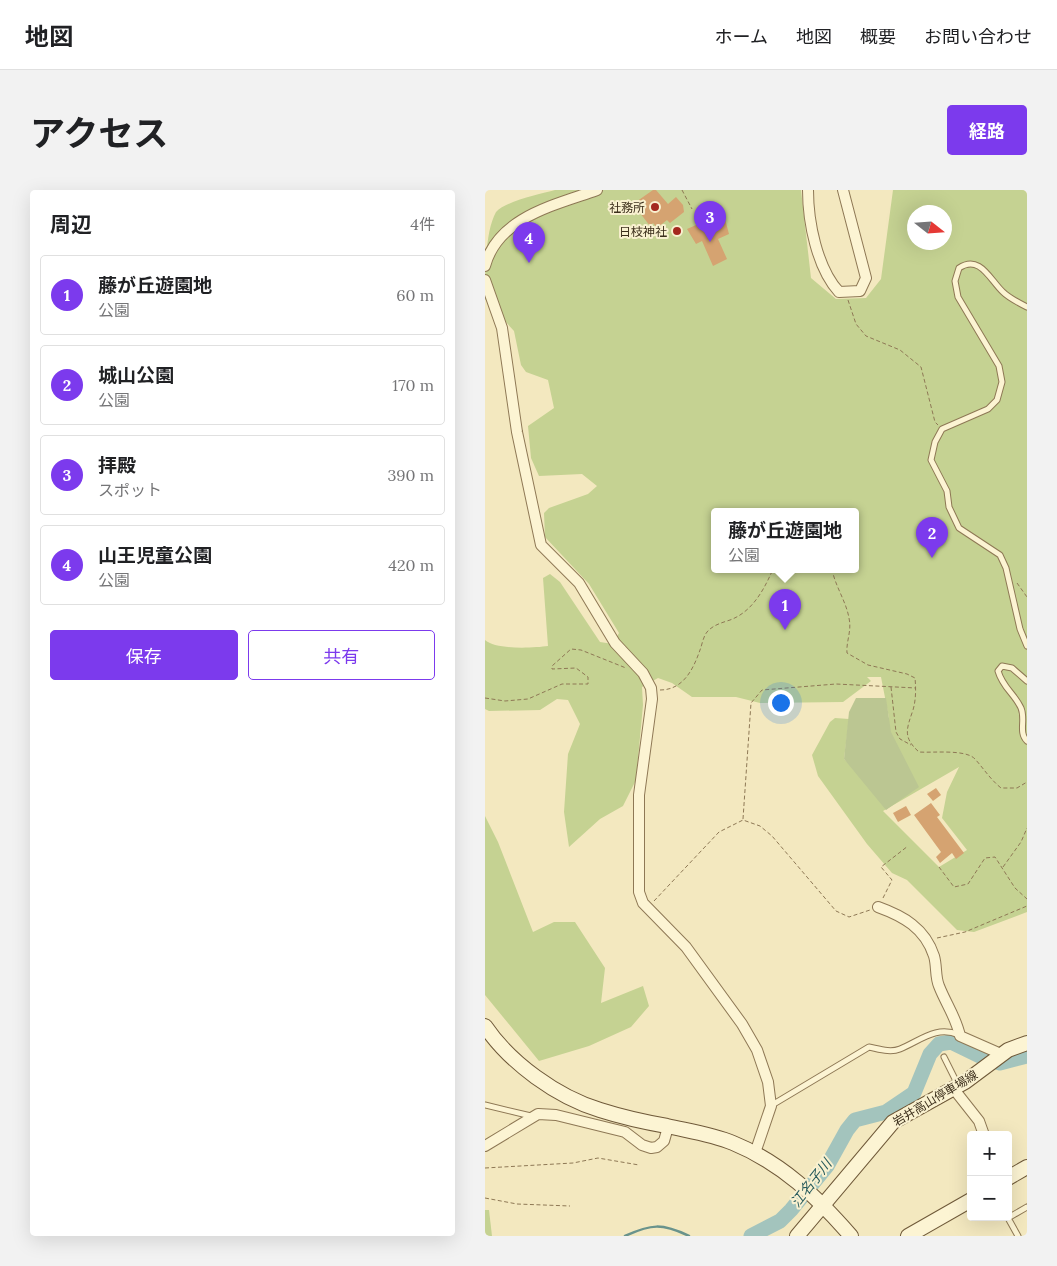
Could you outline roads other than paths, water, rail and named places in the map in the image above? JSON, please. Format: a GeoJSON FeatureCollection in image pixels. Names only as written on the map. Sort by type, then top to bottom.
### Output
{"type":"FeatureCollection","features":[{"type":"Feature","properties":{"kind":"street"},"geometry":{"type":"LineString","coordinates":[[485,266],[493,245],[507,230],[556,203],[597,190]]}},
{"type":"Feature","properties":{"kind":"street"},"geometry":{"type":"LineString","coordinates":[[808,190],[817,252],[828,280],[839,292],[860,291],[866,278],[843,190]]}},
{"type":"Feature","properties":{"kind":"street"},"geometry":{"type":"LineString","coordinates":[[486,285],[502,328],[517,432],[541,546],[579,583],[615,643],[643,673],[651,688],[652,699],[639,795],[637,884],[643,903],[686,947],[752,1040],[768,1082],[771,1106],[755,1153]]}},
{"type":"Feature","properties":{"kind":"street"},"geometry":{"type":"LineString","coordinates":[[878,907],[903,916],[927,942],[934,956],[938,985],[956,1019],[960,1036],[1000,1055]]}},
{"type":"Feature","properties":{"kind":"street"},"geometry":{"type":"LineString","coordinates":[[485,1026],[519,1062],[568,1096],[599,1110],[709,1135],[755,1153],[800,1182],[823,1204],[851,1236]]}},
{"type":"Feature","properties":{"kind":"street","name":"岩井高山停車場線"},"geometry":{"type":"LineString","coordinates":[[797,1236],[893,1122],[956,1087],[1000,1055],[1027,1043]]}},
{"type":"Feature","properties":{"kind":"street"},"geometry":{"type":"LineString","coordinates":[[956,1087],[979,1121],[983,1131]]}},
{"type":"Feature","properties":{"kind":"street"},"geometry":{"type":"LineString","coordinates":[[485,1146],[534,1116],[556,1115],[625,1132],[642,1145],[651,1148],[664,1141],[668,1127]]}},
{"type":"Feature","properties":{"kind":"street"},"geometry":{"type":"LineString","coordinates":[[1011,1176],[1027,1167]]}},
{"type":"Feature","properties":{"kind":"street"},"geometry":{"type":"LineString","coordinates":[[914,1235],[967,1202]]}},
{"type":"Feature","properties":{"kind":"lane"},"geometry":{"type":"LineString","coordinates":[[1027,307],[1003,293],[981,266],[971,264],[959,268],[955,281],[959,297],[999,366],[1002,382],[997,400],[988,409],[942,428],[935,442],[931,460],[947,491],[952,519],[959,528],[1000,555],[1006,568],[1020,629],[1027,646]]}},
{"type":"Feature","properties":{"kind":"lane"},"geometry":{"type":"LineString","coordinates":[[1027,681],[1012,668],[1002,666],[998,671],[1002,684],[1021,709],[1022,735],[1027,741]]}},
{"type":"Feature","properties":{"kind":"lane"},"geometry":{"type":"LineString","coordinates":[[771,1106],[869,1047],[891,1051],[900,1049],[919,1038],[931,1034],[949,1031],[960,1036]]}},
{"type":"Feature","properties":{"kind":"lane"},"geometry":{"type":"LineString","coordinates":[[944,1057],[956,1087]]}},
{"type":"Feature","properties":{"kind":"lane"},"geometry":{"type":"LineString","coordinates":[[485,1105],[522,1116],[534,1116]]}},
{"type":"Feature","properties":{"kind":"lane"},"geometry":{"type":"LineString","coordinates":[[1018,1236],[1008,1218],[1027,1207]]}},
{"type":"Feature","properties":{"kind":"waterway","name":"江名子川"},"geometry":{"type":"LineString","coordinates":[[751,1236],[780,1221],[791,1210],[827,1166],[847,1130],[855,1120],[886,1112],[914,1093],[930,1054],[939,1044],[951,1042],[986,1059],[1000,1063],[1027,1056]]}},
{"type":"Feature","properties":{"kind":"waterway"},"geometry":{"type":"LineString","coordinates":[[625,1236],[650,1227],[664,1227],[689,1236]]}},
{"type":"Feature","properties":{"kind":"place","name":"社務所"},"geometry":{"type":"Point","coordinates":[655,207]}},
{"type":"Feature","properties":{"kind":"place","name":"日枝神社"},"geometry":{"type":"Point","coordinates":[677,231]}},
{"type":"Feature","properties":{"kind":"place","name":"拝殿"},"geometry":{"type":"Point","coordinates":[710,242]}},
{"type":"Feature","properties":{"kind":"place","name":"山王児童公園"},"geometry":{"type":"Point","coordinates":[529,263]}},
{"type":"Feature","properties":{"kind":"place","name":"城山公園"},"geometry":{"type":"Point","coordinates":[932,558]}},
{"type":"Feature","properties":{"kind":"place","name":"藤が丘遊園地"},"geometry":{"type":"Point","coordinates":[785,630]}}]}
